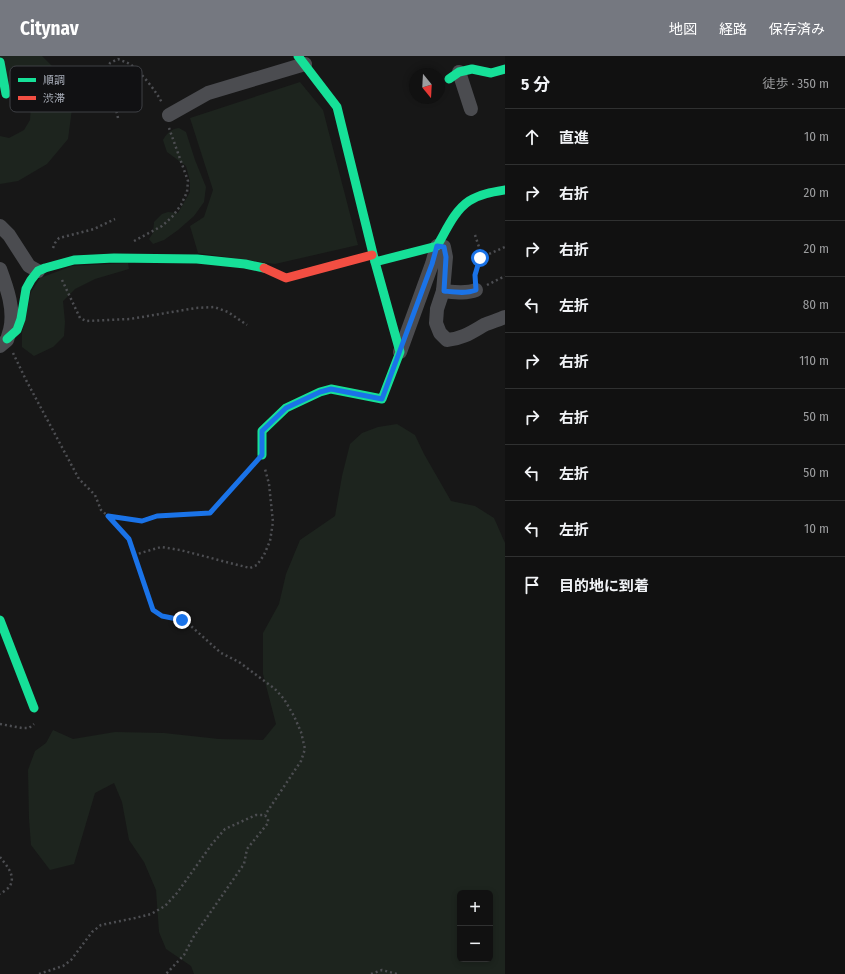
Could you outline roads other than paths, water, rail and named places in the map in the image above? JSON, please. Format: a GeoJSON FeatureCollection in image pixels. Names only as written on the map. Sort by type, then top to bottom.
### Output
{"type":"FeatureCollection","features":[{"type":"Feature","properties":{"kind":"street"},"geometry":{"type":"LineString","coordinates":[[169,115],[208,93],[301,60],[337,106],[373,258],[400,352]]}},
{"type":"Feature","properties":{"kind":"street"},"geometry":{"type":"LineString","coordinates":[[0,62],[6,94]]}},
{"type":"Feature","properties":{"kind":"street"},"geometry":{"type":"LineString","coordinates":[[471,109],[454,76],[472,69],[491,73],[505,69]]}},
{"type":"Feature","properties":{"kind":"street"},"geometry":{"type":"LineString","coordinates":[[262,455],[262,431],[286,408],[320,392],[331,389],[382,399],[432,264],[437,246],[460,208],[483,195],[505,190]]}},
{"type":"Feature","properties":{"kind":"street"},"geometry":{"type":"LineString","coordinates":[[0,226],[9,234],[29,266],[38,271]]}},
{"type":"Feature","properties":{"kind":"street"},"geometry":{"type":"LineString","coordinates":[[4,343],[17,330],[21,319],[26,289],[38,271],[74,260],[114,258],[197,259],[245,264],[264,268],[286,278],[373,258],[437,246],[444,247],[446,257],[444,291],[436,309],[436,322],[440,333],[446,340],[455,340],[505,317]]}},
{"type":"Feature","properties":{"kind":"street"},"geometry":{"type":"LineString","coordinates":[[0,268],[10,302],[11,326],[4,343]]}},
{"type":"Feature","properties":{"kind":"street"},"geometry":{"type":"LineString","coordinates":[[444,291],[470,292],[476,290]]}},
{"type":"Feature","properties":{"kind":"street"},"geometry":{"type":"LineString","coordinates":[[0,620],[34,708]]}}]}
